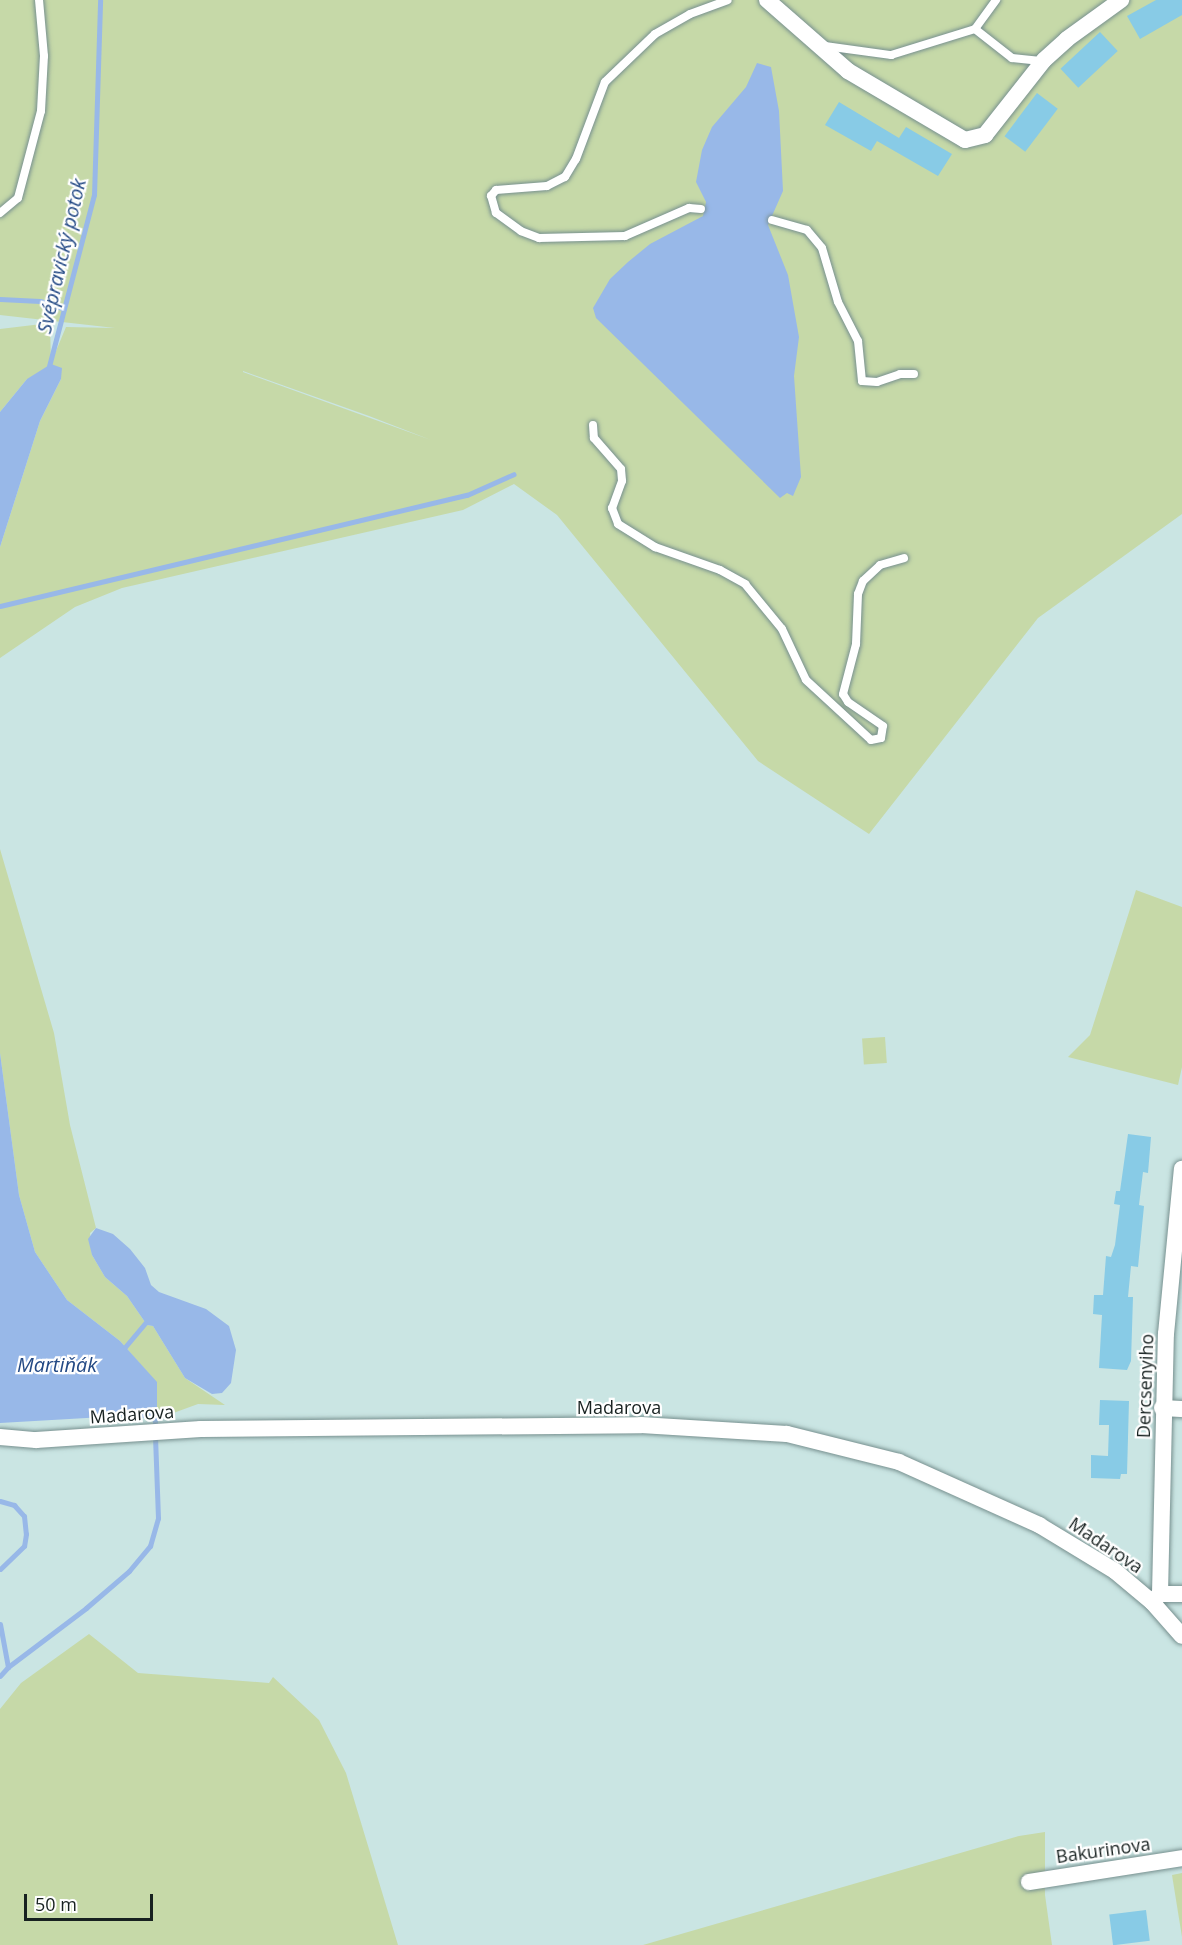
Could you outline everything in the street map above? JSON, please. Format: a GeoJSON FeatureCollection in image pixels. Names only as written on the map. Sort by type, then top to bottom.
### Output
{"type":"FeatureCollection","features":[{"type":"Feature","properties":{"kind":"street"},"geometry":{"type":"LineString","coordinates":[[767,0],[858,77],[965,140],[984,135],[1044,60],[1076,31],[1121,0]]}},
{"type":"Feature","properties":{"kind":"street","name":"Dercsenyiho"},"geometry":{"type":"LineString","coordinates":[[1156,1598],[1162,1408],[1182,1169]]}},
{"type":"Feature","properties":{"kind":"street"},"geometry":{"type":"LineString","coordinates":[[1162,1408],[1182,1409]]}},
{"type":"Feature","properties":{"kind":"street","name":"Madarova"},"geometry":{"type":"LineString","coordinates":[[0,1437],[36,1440],[164,1431],[640,1425],[787,1434],[866,1451],[981,1498],[1075,1544],[1156,1598],[1182,1636]]}},
{"type":"Feature","properties":{"kind":"street"},"geometry":{"type":"LineString","coordinates":[[1156,1598],[1182,1594]]}},
{"type":"Feature","properties":{"kind":"street","name":"Bakurinova"},"geometry":{"type":"LineString","coordinates":[[1029,1882],[1182,1858]]}},
{"type":"Feature","properties":{"kind":"lane"},"geometry":{"type":"LineString","coordinates":[[0,213],[18,198],[41,111],[44,56],[39,0]]}},
{"type":"Feature","properties":{"kind":"lane"},"geometry":{"type":"LineString","coordinates":[[701,209],[689,208],[625,236],[539,238],[521,231],[496,213],[491,196],[496,190],[547,186],[565,177],[576,159],[605,82],[655,34],[690,14],[728,0]]}},
{"type":"Feature","properties":{"kind":"lane"},"geometry":{"type":"LineString","coordinates":[[820,46],[891,56],[975,29],[996,0]]}},
{"type":"Feature","properties":{"kind":"lane"},"geometry":{"type":"LineString","coordinates":[[975,29],[1012,58],[1044,60]]}},
{"type":"Feature","properties":{"kind":"lane"},"geometry":{"type":"LineString","coordinates":[[772,220],[807,230],[822,248],[838,302],[858,341],[862,381],[877,382],[900,374],[914,374]]}},
{"type":"Feature","properties":{"kind":"lane"},"geometry":{"type":"LineString","coordinates":[[593,424],[594,438],[621,470],[622,481],[612,508],[618,524],[655,547],[720,570],[745,584],[782,628],[806,680],[871,740],[881,738],[883,726],[848,702],[843,694],[856,644],[858,594],[863,581],[880,565],[904,558]]}},
{"type":"Feature","properties":{"kind":"green space"},"geometry":{"type":"Polygon","coordinates":[[[0,0],[1182,0],[1182,514],[1038,618],[869,834],[758,761],[557,515],[514,484],[463,510],[122,588],[75,607],[0,658],[0,547],[40,421],[61,379],[27,379],[0,412],[0,329],[50,323],[51,363],[66,327],[115,328],[0,315],[0,0]],[[243,371],[431,440],[369,416],[243,371]]]}},
{"type":"Feature","properties":{"kind":"green space"},"geometry":{"type":"Polygon","coordinates":[[[0,849],[54,1033],[70,1125],[96,1228],[90,1233],[92,1255],[105,1277],[127,1296],[147,1325],[153,1326],[185,1378],[225,1405],[198,1404],[157,1419],[156,1382],[120,1341],[67,1300],[35,1252],[19,1195],[0,1053],[0,849]]]}},
{"type":"Feature","properties":{"kind":"green space"},"geometry":{"type":"Polygon","coordinates":[[[1136,890],[1182,907],[1182,1067],[1178,1085],[1068,1057],[1090,1035],[1136,890]]]}},
{"type":"Feature","properties":{"kind":"green space"},"geometry":{"type":"Polygon","coordinates":[[[885,1037],[887,1063],[864,1065],[862,1039],[885,1037]]]}},
{"type":"Feature","properties":{"kind":"green space"},"geometry":{"type":"Polygon","coordinates":[[[89,1634],[138,1673],[269,1683],[273,1677],[319,1720],[346,1773],[398,1945],[0,1945],[0,1709],[21,1683],[89,1634]]]}},
{"type":"Feature","properties":{"kind":"green space"},"geometry":{"type":"Polygon","coordinates":[[[1045,1832],[1045,1895],[1052,1945],[643,1945],[1019,1836],[1045,1832]]]}},
{"type":"Feature","properties":{"kind":"green space"},"geometry":{"type":"Polygon","coordinates":[[[1182,1873],[1182,1937],[1172,1875],[1182,1873]]]}},
{"type":"Feature","properties":{"kind":"water"},"geometry":{"type":"Polygon","coordinates":[[[757,63],[771,67],[779,111],[783,191],[768,225],[788,275],[799,337],[794,376],[801,477],[793,496],[787,493],[780,498],[596,318],[593,308],[610,279],[628,262],[650,244],[703,216],[706,202],[696,182],[702,150],[712,127],[746,87],[757,63]]]}},
{"type":"Feature","properties":{"kind":"water"},"geometry":{"type":"Polygon","coordinates":[[[51,364],[62,368],[61,379],[40,421],[0,547],[0,412],[27,379],[51,364]]]}},
{"type":"Feature","properties":{"kind":"water","name":"Martiňák"},"geometry":{"type":"Polygon","coordinates":[[[0,1053],[19,1195],[35,1252],[67,1300],[120,1341],[157,1382],[157,1419],[121,1416],[0,1423],[0,1053]]]}},
{"type":"Feature","properties":{"kind":"water"},"geometry":{"type":"Polygon","coordinates":[[[96,1228],[113,1234],[130,1249],[145,1268],[151,1285],[159,1292],[206,1309],[229,1326],[236,1350],[231,1383],[222,1393],[212,1394],[185,1378],[153,1326],[147,1325],[127,1296],[105,1277],[92,1255],[88,1239],[96,1228]]]}},
{"type":"Feature","properties":{"kind":"building"},"geometry":{"type":"Polygon","coordinates":[[[1156,0],[1182,0],[1182,15],[1140,39],[1127,16],[1156,0]]]}},
{"type":"Feature","properties":{"kind":"building"},"geometry":{"type":"Polygon","coordinates":[[[1100,32],[1118,51],[1078,88],[1061,69],[1100,32]]]}},
{"type":"Feature","properties":{"kind":"building"},"geometry":{"type":"Polygon","coordinates":[[[1037,93],[1058,109],[1025,152],[1005,136],[1037,93]]]}},
{"type":"Feature","properties":{"kind":"building"},"geometry":{"type":"Polygon","coordinates":[[[839,102],[899,138],[906,127],[952,154],[938,176],[877,141],[871,151],[825,125],[839,102]]]}},
{"type":"Feature","properties":{"kind":"building"},"geometry":{"type":"Polygon","coordinates":[[[1128,1134],[1151,1137],[1148,1173],[1143,1172],[1139,1205],[1144,1206],[1138,1267],[1131,1266],[1128,1297],[1133,1297],[1131,1361],[1127,1370],[1099,1368],[1102,1315],[1093,1314],[1094,1295],[1103,1295],[1106,1256],[1111,1257],[1115,1245],[1120,1205],[1114,1204],[1116,1191],[1120,1191],[1128,1134]]]}},
{"type":"Feature","properties":{"kind":"building"},"geometry":{"type":"Polygon","coordinates":[[[1100,1400],[1129,1401],[1127,1474],[1121,1474],[1120,1479],[1091,1478],[1091,1455],[1108,1456],[1109,1425],[1099,1425],[1100,1400]]]}},
{"type":"Feature","properties":{"kind":"building"},"geometry":{"type":"Polygon","coordinates":[[[1146,1910],[1150,1941],[1113,1945],[1109,1915],[1146,1910]]]}},
{"type":"Feature","properties":{"kind":"waterway","name":"Svépravický potok"},"geometry":{"type":"LineString","coordinates":[[48,370],[94,195],[100,0]]}},
{"type":"Feature","properties":{"kind":"waterway"},"geometry":{"type":"LineString","coordinates":[[0,299],[40,301],[64,309]]}},
{"type":"Feature","properties":{"kind":"waterway"},"geometry":{"type":"LineString","coordinates":[[0,606],[467,495],[514,474]]}},
{"type":"Feature","properties":{"kind":"waterway"},"geometry":{"type":"LineString","coordinates":[[125,1347],[145,1323]]}},
{"type":"Feature","properties":{"kind":"waterway"},"geometry":{"type":"LineString","coordinates":[[8,1667],[86,1608],[129,1571],[150,1546],[158,1518],[155,1438]]}},
{"type":"Feature","properties":{"kind":"waterway","name":"Svépravický potok"},"geometry":{"type":"LineString","coordinates":[[0,1501],[14,1505],[24,1516],[26,1534],[24,1546],[0,1569]]}},
{"type":"Feature","properties":{"kind":"waterway","name":"Svépravický potok"},"geometry":{"type":"LineString","coordinates":[[0,1624],[8,1667],[0,1676]]}}]}
